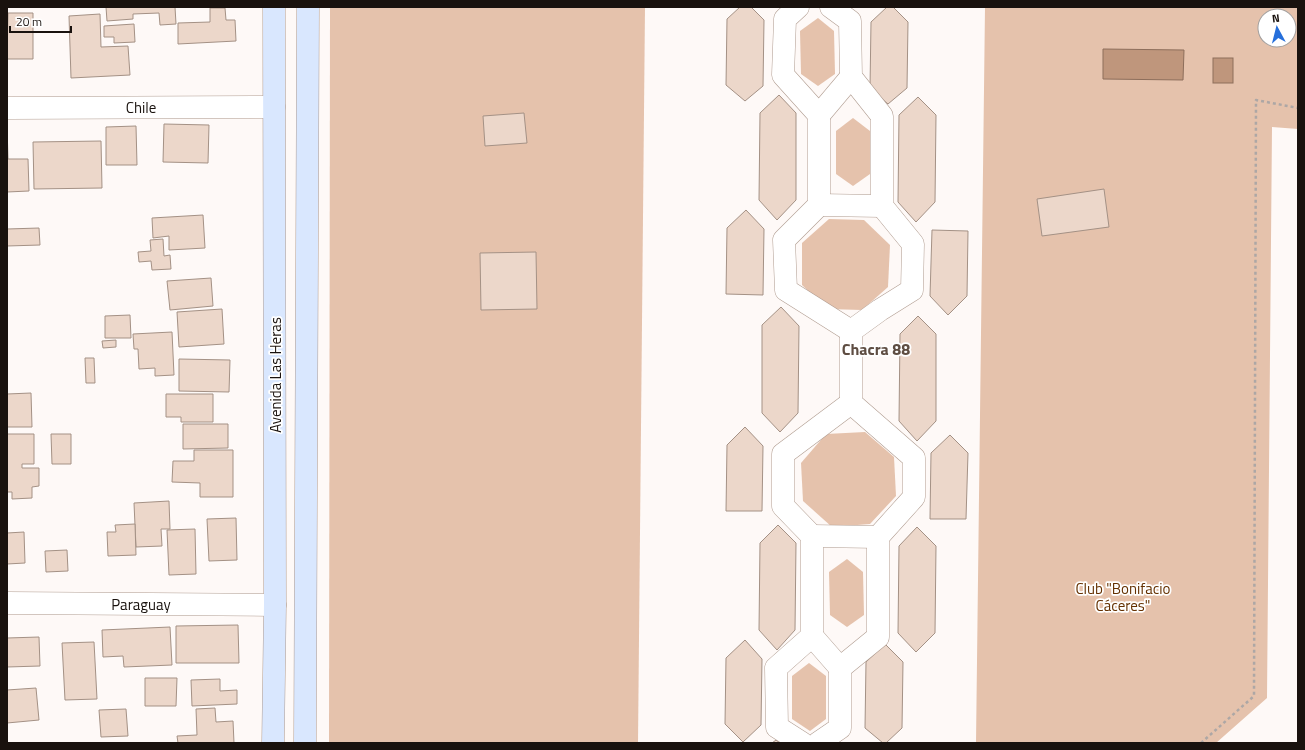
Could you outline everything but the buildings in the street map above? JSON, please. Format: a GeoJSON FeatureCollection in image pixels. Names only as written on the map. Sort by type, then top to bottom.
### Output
{"type":"FeatureCollection","features":[{"type":"Feature","properties":{"kind":"main road","name":"Avenida Las Heras"},"geometry":{"type":"LineString","coordinates":[[273,743],[275,605],[274,7]]}},
{"type":"Feature","properties":{"kind":"main road","name":"Avenida Las Heras"},"geometry":{"type":"LineString","coordinates":[[305,743],[308,7]]}},
{"type":"Feature","properties":{"kind":"street"},"geometry":{"type":"LineString","coordinates":[[798,7],[785,19],[783,75],[819,115]]}},
{"type":"Feature","properties":{"kind":"street"},"geometry":{"type":"LineString","coordinates":[[831,7],[850,21],[851,78],[882,116],[882,206],[913,244],[912,290],[880,310],[851,331]]}},
{"type":"Feature","properties":{"kind":"street"},"geometry":{"type":"LineString","coordinates":[[851,78],[819,115],[819,205],[784,240],[786,290],[851,331]]}},
{"type":"Feature","properties":{"kind":"street","name":"Chile"},"geometry":{"type":"LineString","coordinates":[[7,108],[274,107]]}},
{"type":"Feature","properties":{"kind":"street"},"geometry":{"type":"LineString","coordinates":[[819,205],[882,206]]}},
{"type":"Feature","properties":{"kind":"street"},"geometry":{"type":"LineString","coordinates":[[840,668],[878,637],[878,537],[914,497],[914,458],[851,403],[851,331]]}},
{"type":"Feature","properties":{"kind":"street"},"geometry":{"type":"LineString","coordinates":[[818,743],[840,728],[840,668],[812,636],[812,536],[783,506],[783,454],[851,403]]}},
{"type":"Feature","properties":{"kind":"street"},"geometry":{"type":"LineString","coordinates":[[812,536],[878,537]]}},
{"type":"Feature","properties":{"kind":"street","name":"Paraguay"},"geometry":{"type":"LineString","coordinates":[[7,603],[275,605]]}},
{"type":"Feature","properties":{"kind":"street"},"geometry":{"type":"LineString","coordinates":[[802,743],[777,727],[776,668],[812,636]]}},
{"type":"Feature","properties":{"kind":"path"},"geometry":{"type":"LineString","coordinates":[[1201,743],[1254,696],[1256,100],[1298,108]]}},
{"type":"Feature","properties":{"kind":"green space"},"geometry":{"type":"Polygon","coordinates":[[[330,7],[645,7],[638,743],[329,743],[330,7]]]}},
{"type":"Feature","properties":{"kind":"green space","name":"Club \"Bonifacio Cáceres\""},"geometry":{"type":"Polygon","coordinates":[[[985,7],[1298,7],[1298,129],[1272,127],[1267,698],[1216,743],[976,743],[985,7]]]}},
{"type":"Feature","properties":{"kind":"green space"},"geometry":{"type":"Polygon","coordinates":[[[818,18],[834,31],[835,74],[818,86],[801,74],[800,31],[818,18]]]}},
{"type":"Feature","properties":{"kind":"green space"},"geometry":{"type":"Polygon","coordinates":[[[853,118],[870,131],[870,174],[853,186],[836,174],[836,131],[853,118]]]}},
{"type":"Feature","properties":{"kind":"green space"},"geometry":{"type":"Polygon","coordinates":[[[829,219],[864,220],[890,245],[888,287],[862,310],[827,309],[802,285],[802,243],[829,219]]]}},
{"type":"Feature","properties":{"kind":"green space"},"geometry":{"type":"Polygon","coordinates":[[[865,432],[894,457],[896,496],[870,524],[832,527],[803,501],[801,463],[826,434],[865,432]]]}},
{"type":"Feature","properties":{"kind":"green space"},"geometry":{"type":"Polygon","coordinates":[[[847,559],[863,572],[864,615],[847,627],[830,615],[829,572],[847,559]]]}},
{"type":"Feature","properties":{"kind":"green space"},"geometry":{"type":"Polygon","coordinates":[[[809,663],[826,676],[826,719],[810,731],[792,719],[792,676],[809,663]]]}},
{"type":"Feature","properties":{"kind":"shaded area"},"geometry":{"type":"Polygon","coordinates":[[[1103,49],[1184,50],[1183,80],[1103,79],[1103,49]]]}},
{"type":"Feature","properties":{"kind":"shaded area"},"geometry":{"type":"Polygon","coordinates":[[[1213,58],[1233,58],[1233,83],[1213,83],[1213,58]]]}},
{"type":"Feature","properties":{"kind":"district","name":"Chacra 88"},"geometry":{"type":"Point","coordinates":[876,349]}}]}
